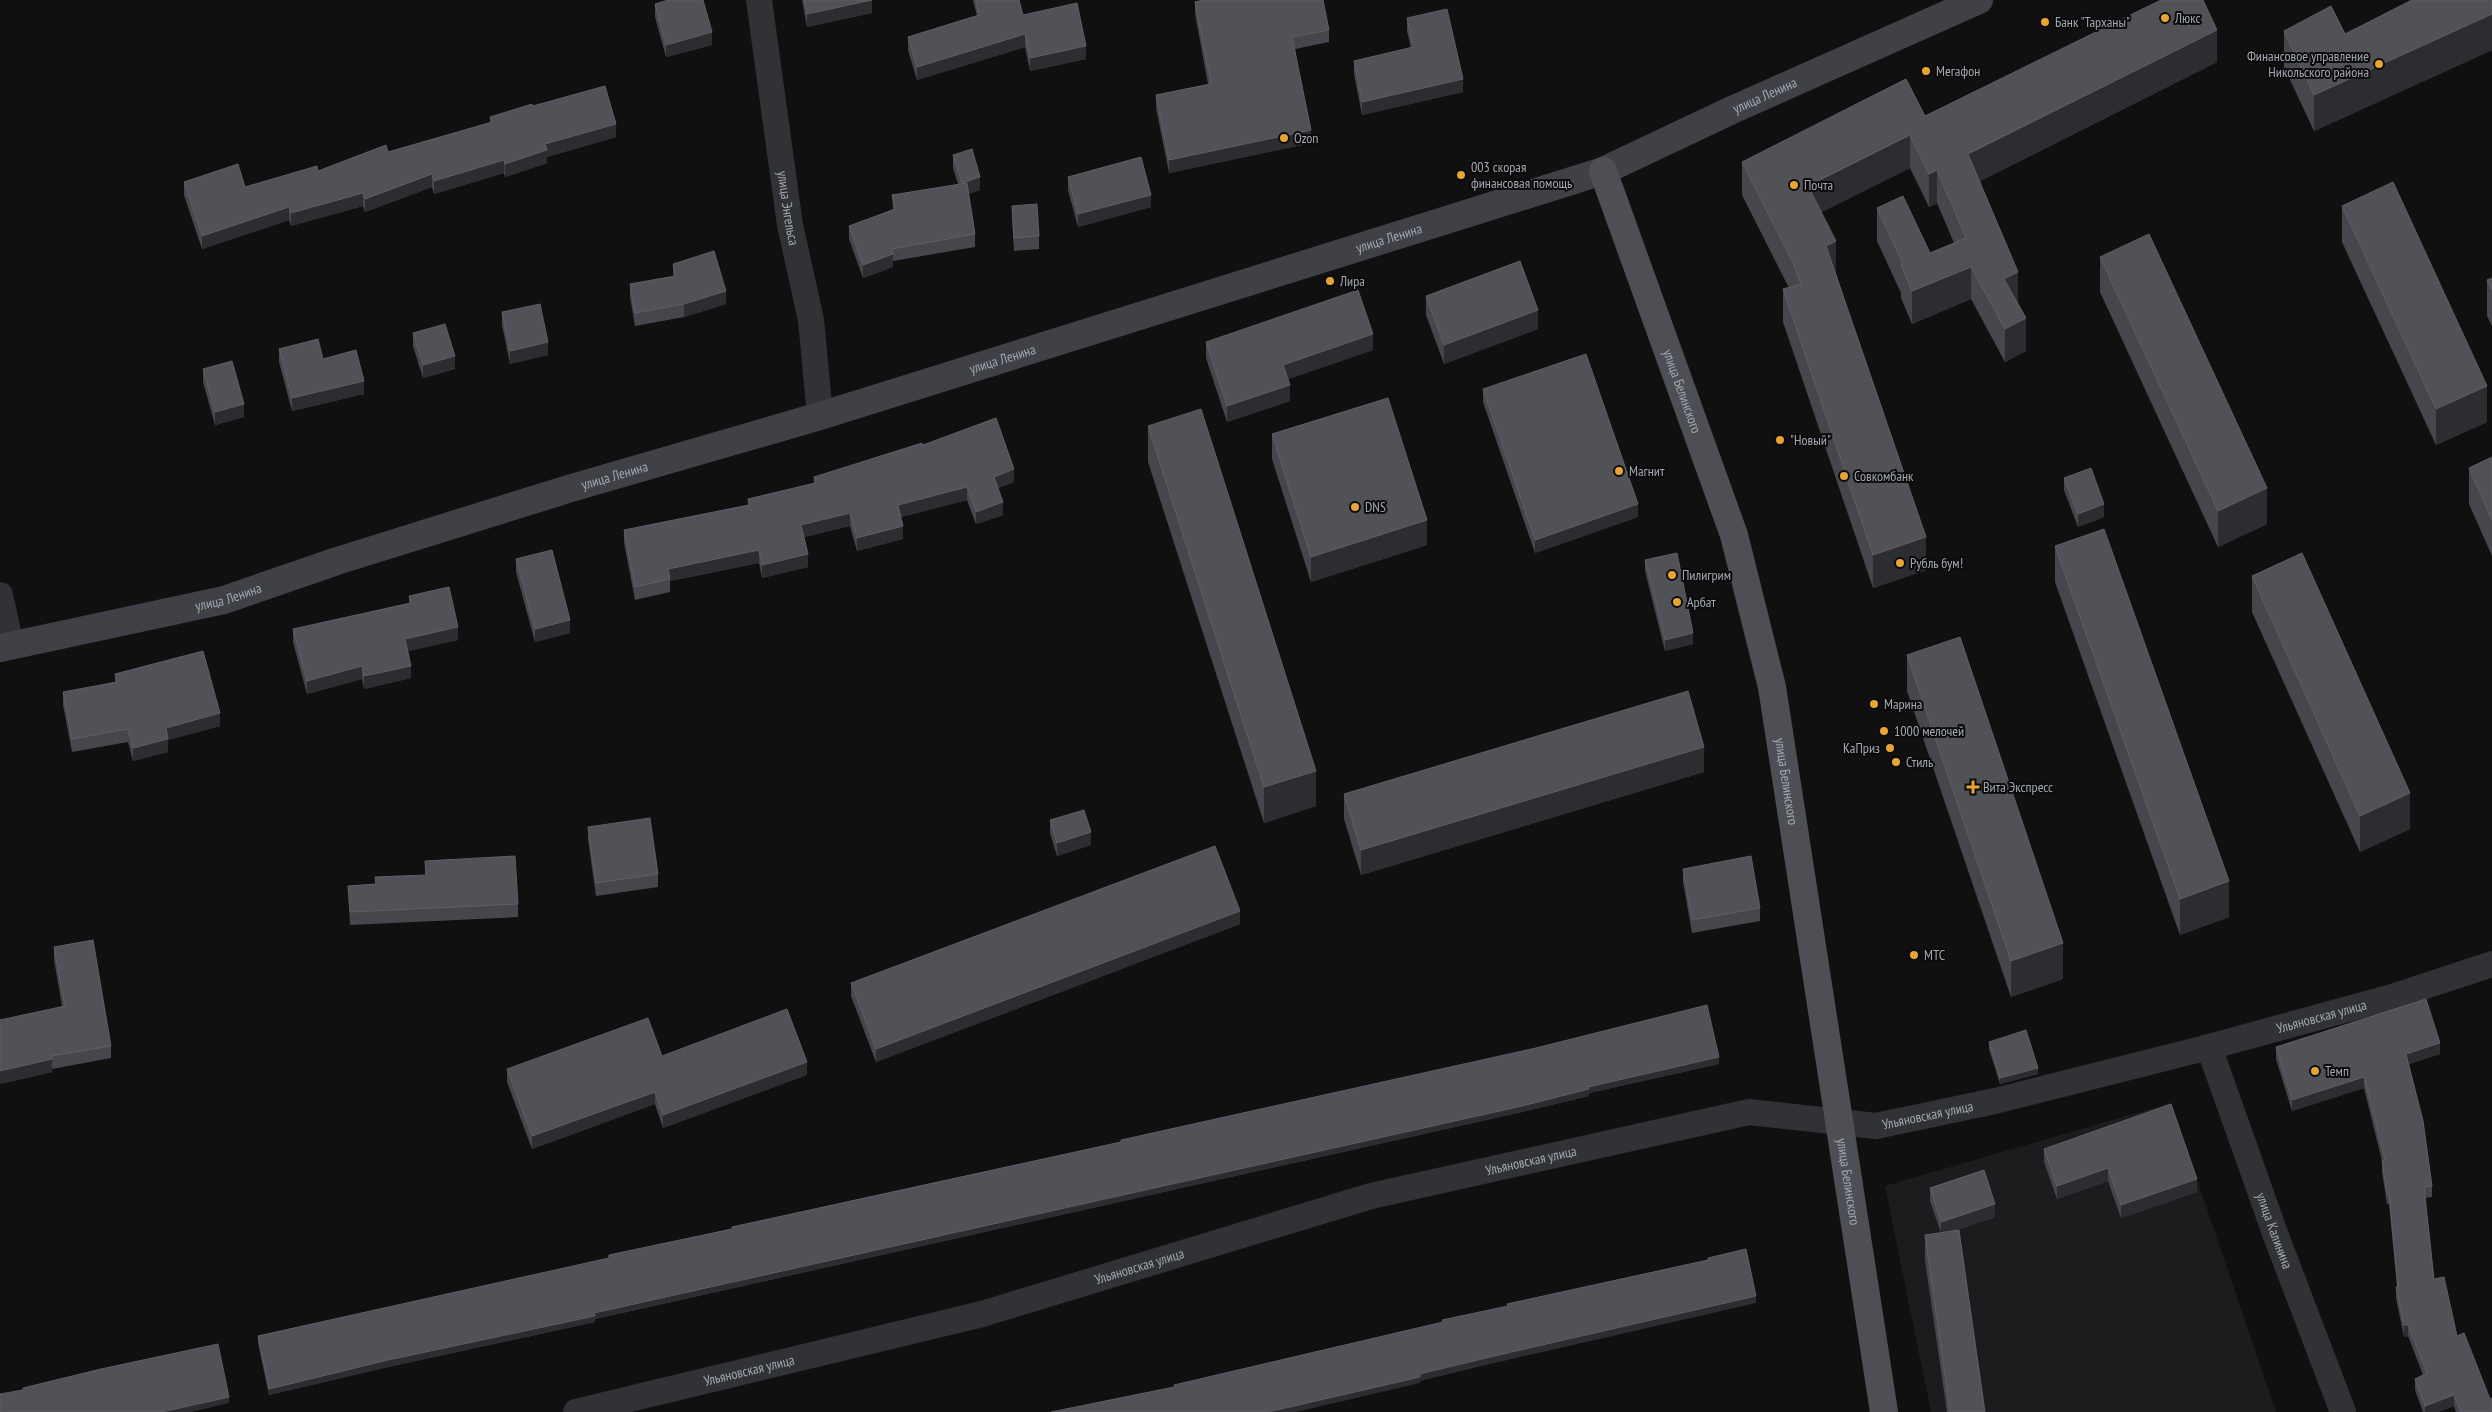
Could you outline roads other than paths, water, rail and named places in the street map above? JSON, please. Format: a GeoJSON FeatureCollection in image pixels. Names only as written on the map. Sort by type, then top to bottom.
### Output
{"type":"FeatureCollection","features":[{"type":"Feature","properties":{"kind":"main road","name":"улица Ленина"},"geometry":{"type":"LineString","coordinates":[[5,647],[224,600],[337,561],[568,489],[820,416],[1603,172],[1732,110],[1979,0]]}},
{"type":"Feature","properties":{"kind":"main road","name":"улица Белинского"},"geometry":{"type":"LineString","coordinates":[[1603,172],[1734,534],[1772,687],[1884,1412]]}},
{"type":"Feature","properties":{"kind":"street","name":"улица Энгельса"},"geometry":{"type":"LineString","coordinates":[[759,0],[790,224],[810,320],[820,416]]}},
{"type":"Feature","properties":{"kind":"street"},"geometry":{"type":"LineString","coordinates":[[0,595],[5,647]]}},
{"type":"Feature","properties":{"kind":"street","name":"Ульяновская улица"},"geometry":{"type":"LineString","coordinates":[[576,1412],[982,1314],[1371,1196],[1749,1112],[1797,1116],[1839,1124],[1876,1126],[1995,1101],[2209,1048],[2392,996],[2492,964]]}},
{"type":"Feature","properties":{"kind":"street","name":"улица Калинина"},"geometry":{"type":"LineString","coordinates":[[2209,1048],[2276,1236],[2343,1412]]}},
{"type":"Feature","properties":{"kind":"place","name":"Люкс"},"geometry":{"type":"Point","coordinates":[2165,18]}},
{"type":"Feature","properties":{"kind":"place","name":"Банк \"Тарханы\""},"geometry":{"type":"Point","coordinates":[2045,22]}},
{"type":"Feature","properties":{"kind":"place","name":"Финансовое управление Никольского района"},"geometry":{"type":"Point","coordinates":[2379,64]}},
{"type":"Feature","properties":{"kind":"place","name":"Мегафон"},"geometry":{"type":"Point","coordinates":[1926,71]}},
{"type":"Feature","properties":{"kind":"place","name":"Ozon"},"geometry":{"type":"Point","coordinates":[1284,138]}},
{"type":"Feature","properties":{"kind":"place","name":"003 скорая финансовая помощь"},"geometry":{"type":"Point","coordinates":[1461,175]}},
{"type":"Feature","properties":{"kind":"place","name":"Почта"},"geometry":{"type":"Point","coordinates":[1794,185]}},
{"type":"Feature","properties":{"kind":"place","name":"Лира"},"geometry":{"type":"Point","coordinates":[1330,281]}},
{"type":"Feature","properties":{"kind":"place","name":"\"Новый\""},"geometry":{"type":"Point","coordinates":[1780,440]}},
{"type":"Feature","properties":{"kind":"place","name":"Магнит"},"geometry":{"type":"Point","coordinates":[1619,471]}},
{"type":"Feature","properties":{"kind":"place","name":"Совкомбанк"},"geometry":{"type":"Point","coordinates":[1844,476]}},
{"type":"Feature","properties":{"kind":"place","name":"DNS"},"geometry":{"type":"Point","coordinates":[1355,507]}},
{"type":"Feature","properties":{"kind":"place","name":"Рубль бум!"},"geometry":{"type":"Point","coordinates":[1900,563]}},
{"type":"Feature","properties":{"kind":"place","name":"Пилигрим"},"geometry":{"type":"Point","coordinates":[1672,575]}},
{"type":"Feature","properties":{"kind":"place","name":"Арбат"},"geometry":{"type":"Point","coordinates":[1677,602]}},
{"type":"Feature","properties":{"kind":"place","name":"Марина"},"geometry":{"type":"Point","coordinates":[1874,704]}},
{"type":"Feature","properties":{"kind":"place","name":"1000 мелочей"},"geometry":{"type":"Point","coordinates":[1884,731]}},
{"type":"Feature","properties":{"kind":"place","name":"КаПриз"},"geometry":{"type":"Point","coordinates":[1890,748]}},
{"type":"Feature","properties":{"kind":"place","name":"Стиль"},"geometry":{"type":"Point","coordinates":[1896,762]}},
{"type":"Feature","properties":{"kind":"place","name":"Вита Экспресс"},"geometry":{"type":"Point","coordinates":[1973,787]}},
{"type":"Feature","properties":{"kind":"place","name":"МТС"},"geometry":{"type":"Point","coordinates":[1914,955]}},
{"type":"Feature","properties":{"kind":"place","name":"Темп"},"geometry":{"type":"Point","coordinates":[2315,1071]}}]}
